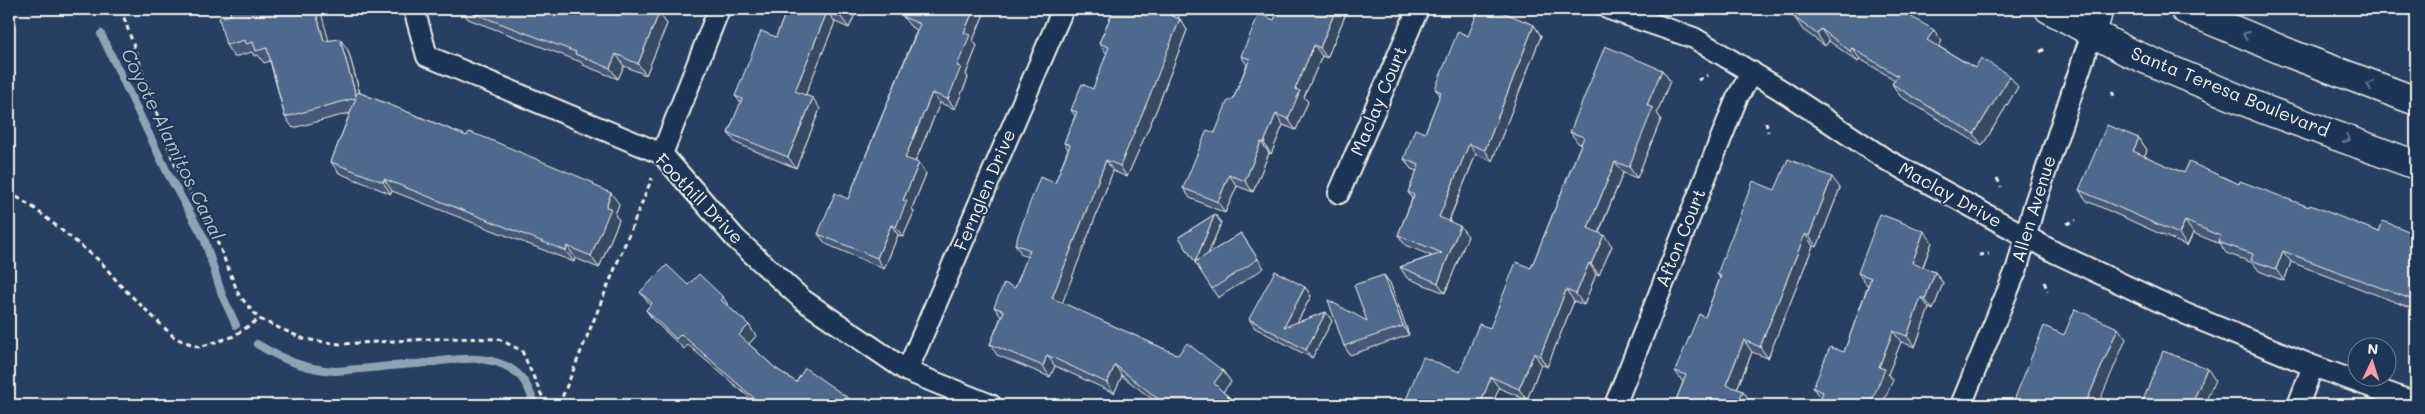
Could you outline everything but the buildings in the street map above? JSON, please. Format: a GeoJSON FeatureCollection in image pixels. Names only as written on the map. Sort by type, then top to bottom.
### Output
{"type":"FeatureCollection","features":[{"type":"Feature","properties":{"kind":"main road","name":"Santa Teresa Boulevard"},"geometry":{"type":"LineString","coordinates":[[2050,9],[2096,21],[2126,51],[2263,109],[2416,165]]}},
{"type":"Feature","properties":{"kind":"main road"},"geometry":{"type":"LineString","coordinates":[[2184,9],[2291,54],[2416,101]]}},
{"type":"Feature","properties":{"kind":"street","name":"Foothill Drive"},"geometry":{"type":"LineString","coordinates":[[414,9],[427,56],[662,154],[736,239],[803,300],[907,371],[991,405]]}},
{"type":"Feature","properties":{"kind":"street"},"geometry":{"type":"LineString","coordinates":[[662,154],[720,9]]}},
{"type":"Feature","properties":{"kind":"street","name":"Fernglen Drive"},"geometry":{"type":"LineString","coordinates":[[907,371],[1063,9]]}},
{"type":"Feature","properties":{"kind":"street","name":"Maclay Court"},"geometry":{"type":"LineString","coordinates":[[1339,193],[1418,9]]}},
{"type":"Feature","properties":{"kind":"street","name":"Maclay Drive"},"geometry":{"type":"LineString","coordinates":[[1609,9],[1694,38],[1752,72],[1885,159],[2056,253],[2186,314],[2313,366],[2416,403]]}},
{"type":"Feature","properties":{"kind":"street","name":"Allen Avenue"},"geometry":{"type":"LineString","coordinates":[[1961,405],[2017,268],[2034,206],[2096,21]]}},
{"type":"Feature","properties":{"kind":"street","name":"Afton Court"},"geometry":{"type":"LineString","coordinates":[[1615,405],[1737,98],[1752,72]]}},
{"type":"Feature","properties":{"kind":"street"},"geometry":{"type":"LineString","coordinates":[[2298,405],[2313,366]]}},
{"type":"Feature","properties":{"kind":"path"},"geometry":{"type":"LineString","coordinates":[[121,9],[174,163],[215,236],[239,295],[259,319],[304,339],[340,344],[451,338],[499,339],[522,351],[546,405]]}},
{"type":"Feature","properties":{"kind":"path"},"geometry":{"type":"LineString","coordinates":[[2040,52],[2046,48]]}},
{"type":"Feature","properties":{"kind":"path"},"geometry":{"type":"LineString","coordinates":[[1698,80],[1708,75]]}},
{"type":"Feature","properties":{"kind":"path"},"geometry":{"type":"LineString","coordinates":[[2112,91],[2114,96]]}},
{"type":"Feature","properties":{"kind":"path"},"geometry":{"type":"LineString","coordinates":[[1766,122],[1768,132]]}},
{"type":"Feature","properties":{"kind":"path"},"geometry":{"type":"LineString","coordinates":[[559,405],[662,154]]}},
{"type":"Feature","properties":{"kind":"path"},"geometry":{"type":"LineString","coordinates":[[1997,178],[2001,187]]}},
{"type":"Feature","properties":{"kind":"path"},"geometry":{"type":"LineString","coordinates":[[9,192],[34,208],[101,262],[121,286],[175,338],[199,347],[232,337],[259,319]]}},
{"type":"Feature","properties":{"kind":"path"},"geometry":{"type":"LineString","coordinates":[[2067,224],[2076,220]]}},
{"type":"Feature","properties":{"kind":"path"},"geometry":{"type":"LineString","coordinates":[[1979,255],[1989,254]]}},
{"type":"Feature","properties":{"kind":"path"},"geometry":{"type":"LineString","coordinates":[[2044,282],[2048,291]]}},
{"type":"Feature","properties":{"kind":"waterway","name":"Coyote Alamitos Canal"},"geometry":{"type":"LineString","coordinates":[[101,34],[168,174],[204,238],[222,295],[236,325]]}},
{"type":"Feature","properties":{"kind":"waterway","name":"Coyote Alamitos Canal"},"geometry":{"type":"LineString","coordinates":[[257,344],[294,363],[335,371],[466,359],[490,361],[502,364],[521,377],[535,405]]}}]}
